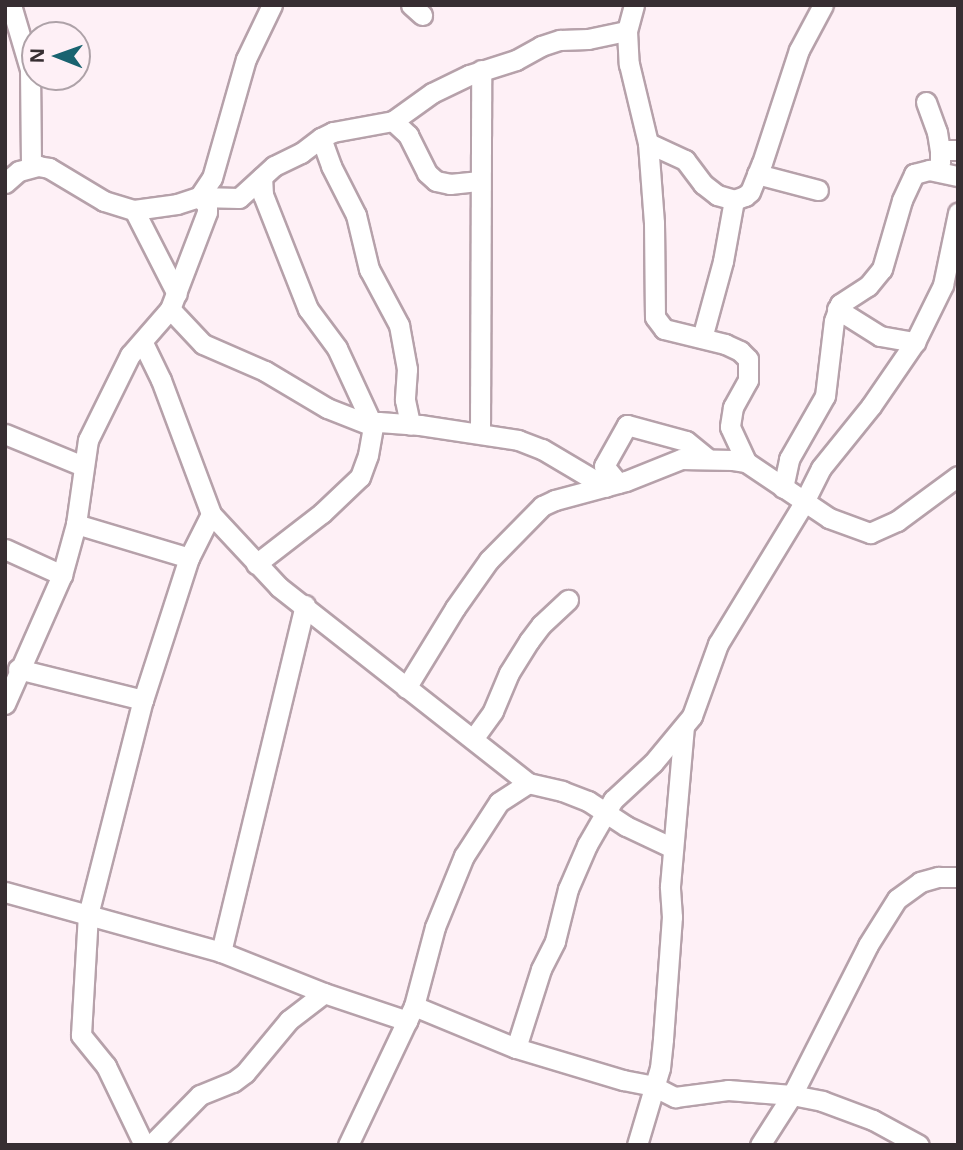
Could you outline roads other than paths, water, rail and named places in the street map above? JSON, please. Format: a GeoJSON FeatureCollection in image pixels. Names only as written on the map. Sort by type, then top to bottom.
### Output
{"type":"FeatureCollection","features":[{"type":"Feature","properties":{"kind":"street"},"geometry":{"type":"LineString","coordinates":[[199,197],[212,178],[246,58],[272,5]]}},
{"type":"Feature","properties":{"kind":"street"},"geometry":{"type":"LineString","coordinates":[[634,5],[627,31],[629,64],[648,143],[654,223],[655,317],[666,331],[702,338],[740,351],[750,363],[748,380],[733,407],[730,427],[746,462]]}},
{"type":"Feature","properties":{"kind":"street"},"geometry":{"type":"LineString","coordinates":[[648,143],[685,160],[711,191],[734,200],[750,192],[799,50],[823,5]]}},
{"type":"Feature","properties":{"kind":"street"},"geometry":{"type":"LineString","coordinates":[[17,7],[30,69],[31,166]]}},
{"type":"Feature","properties":{"kind":"street"},"geometry":{"type":"LineString","coordinates":[[5,183],[19,170],[31,166],[49,168],[104,201],[134,210],[166,207],[199,197],[239,198],[274,166],[301,153],[333,132],[393,121],[432,93],[481,70],[516,60],[560,40],[588,39],[627,31]]}},
{"type":"Feature","properties":{"kind":"street"},"geometry":{"type":"LineString","coordinates":[[480,433],[481,70]]}},
{"type":"Feature","properties":{"kind":"street"},"geometry":{"type":"LineString","coordinates":[[926,102],[937,132],[949,150],[939,162],[952,174]]}},
{"type":"Feature","properties":{"kind":"street"},"geometry":{"type":"LineString","coordinates":[[393,121],[408,135],[427,173],[436,181],[450,184],[480,181]]}},
{"type":"Feature","properties":{"kind":"street"},"geometry":{"type":"LineString","coordinates":[[321,138],[331,166],[356,215],[369,269],[399,325],[407,369],[405,400],[410,424]]}},
{"type":"Feature","properties":{"kind":"street"},"geometry":{"type":"LineString","coordinates":[[783,488],[789,459],[810,427],[827,388],[837,309],[844,299],[868,286],[882,269],[902,200],[914,174],[921,170],[952,174]]}},
{"type":"Feature","properties":{"kind":"street"},"geometry":{"type":"LineString","coordinates":[[757,174],[818,190]]}},
{"type":"Feature","properties":{"kind":"street"},"geometry":{"type":"LineString","coordinates":[[256,564],[322,513],[360,477],[368,455],[373,426],[337,348],[308,309],[263,195],[262,177]]}},
{"type":"Feature","properties":{"kind":"street"},"geometry":{"type":"LineString","coordinates":[[5,704],[18,669],[62,575],[76,524],[88,440],[130,355],[143,343],[174,301],[207,212],[207,205],[199,197]]}},
{"type":"Feature","properties":{"kind":"street"},"geometry":{"type":"LineString","coordinates":[[702,338],[723,261],[734,200]]}},
{"type":"Feature","properties":{"kind":"street"},"geometry":{"type":"LineString","coordinates":[[134,210],[174,301],[203,344],[265,371],[319,404],[373,426]]}},
{"type":"Feature","properties":{"kind":"street"},"geometry":{"type":"LineString","coordinates":[[516,1048],[541,969],[555,941],[568,889],[587,845],[619,794],[653,763],[685,725],[698,703],[718,644],[803,503],[821,468],[872,407],[915,342],[943,285],[958,213]]}},
{"type":"Feature","properties":{"kind":"street"},"geometry":{"type":"LineString","coordinates":[[837,309],[869,331],[891,340],[915,342]]}},
{"type":"Feature","properties":{"kind":"street"},"geometry":{"type":"LineString","coordinates":[[143,343],[161,380],[211,514],[256,564],[406,688],[528,783],[562,791],[607,811],[626,826],[673,848]]}},
{"type":"Feature","properties":{"kind":"street"},"geometry":{"type":"LineString","coordinates":[[373,426],[379,422],[410,424],[480,433],[533,445],[585,477],[612,485]]}},
{"type":"Feature","properties":{"kind":"street"},"geometry":{"type":"LineString","coordinates":[[585,477],[604,466],[627,425],[686,441],[706,457]]}},
{"type":"Feature","properties":{"kind":"street"},"geometry":{"type":"LineString","coordinates":[[5,434],[83,466]]}},
{"type":"Feature","properties":{"kind":"street"},"geometry":{"type":"LineString","coordinates":[[406,688],[454,608],[489,560],[542,506],[612,485],[669,463],[706,457],[746,462],[803,503],[851,527],[875,532],[915,509],[958,475]]}},
{"type":"Feature","properties":{"kind":"street"},"geometry":{"type":"LineString","coordinates":[[604,466],[612,485]]}},
{"type":"Feature","properties":{"kind":"street"},"geometry":{"type":"LineString","coordinates":[[144,1145],[102,1059],[81,1035],[88,915],[144,700],[189,558],[211,514]]}},
{"type":"Feature","properties":{"kind":"street"},"geometry":{"type":"LineString","coordinates":[[76,524],[189,558]]}},
{"type":"Feature","properties":{"kind":"street"},"geometry":{"type":"LineString","coordinates":[[5,549],[62,575]]}},
{"type":"Feature","properties":{"kind":"street"},"geometry":{"type":"LineString","coordinates":[[473,739],[493,711],[509,673],[529,641],[541,625],[568,600]]}},
{"type":"Feature","properties":{"kind":"street"},"geometry":{"type":"LineString","coordinates":[[221,952],[305,605]]}},
{"type":"Feature","properties":{"kind":"street"},"geometry":{"type":"LineString","coordinates":[[18,669],[144,700]]}},
{"type":"Feature","properties":{"kind":"street"},"geometry":{"type":"LineString","coordinates":[[637,1145],[660,1068],[672,917],[670,886],[685,725]]}},
{"type":"Feature","properties":{"kind":"street"},"geometry":{"type":"LineString","coordinates":[[348,1145],[410,1014],[435,927],[464,856],[499,802],[528,783]]}},
{"type":"Feature","properties":{"kind":"street"},"geometry":{"type":"LineString","coordinates":[[760,1145],[792,1095],[868,945],[897,899],[920,881],[958,877]]}},
{"type":"Feature","properties":{"kind":"street"},"geometry":{"type":"LineString","coordinates":[[5,892],[221,952],[324,993],[410,1014],[623,1080],[653,1086],[675,1097],[728,1090],[792,1095],[822,1101],[873,1120],[919,1145]]}},
{"type":"Feature","properties":{"kind":"street"},"geometry":{"type":"LineString","coordinates":[[151,1145],[200,1095],[233,1082],[246,1073],[289,1020],[324,993]]}}]}
